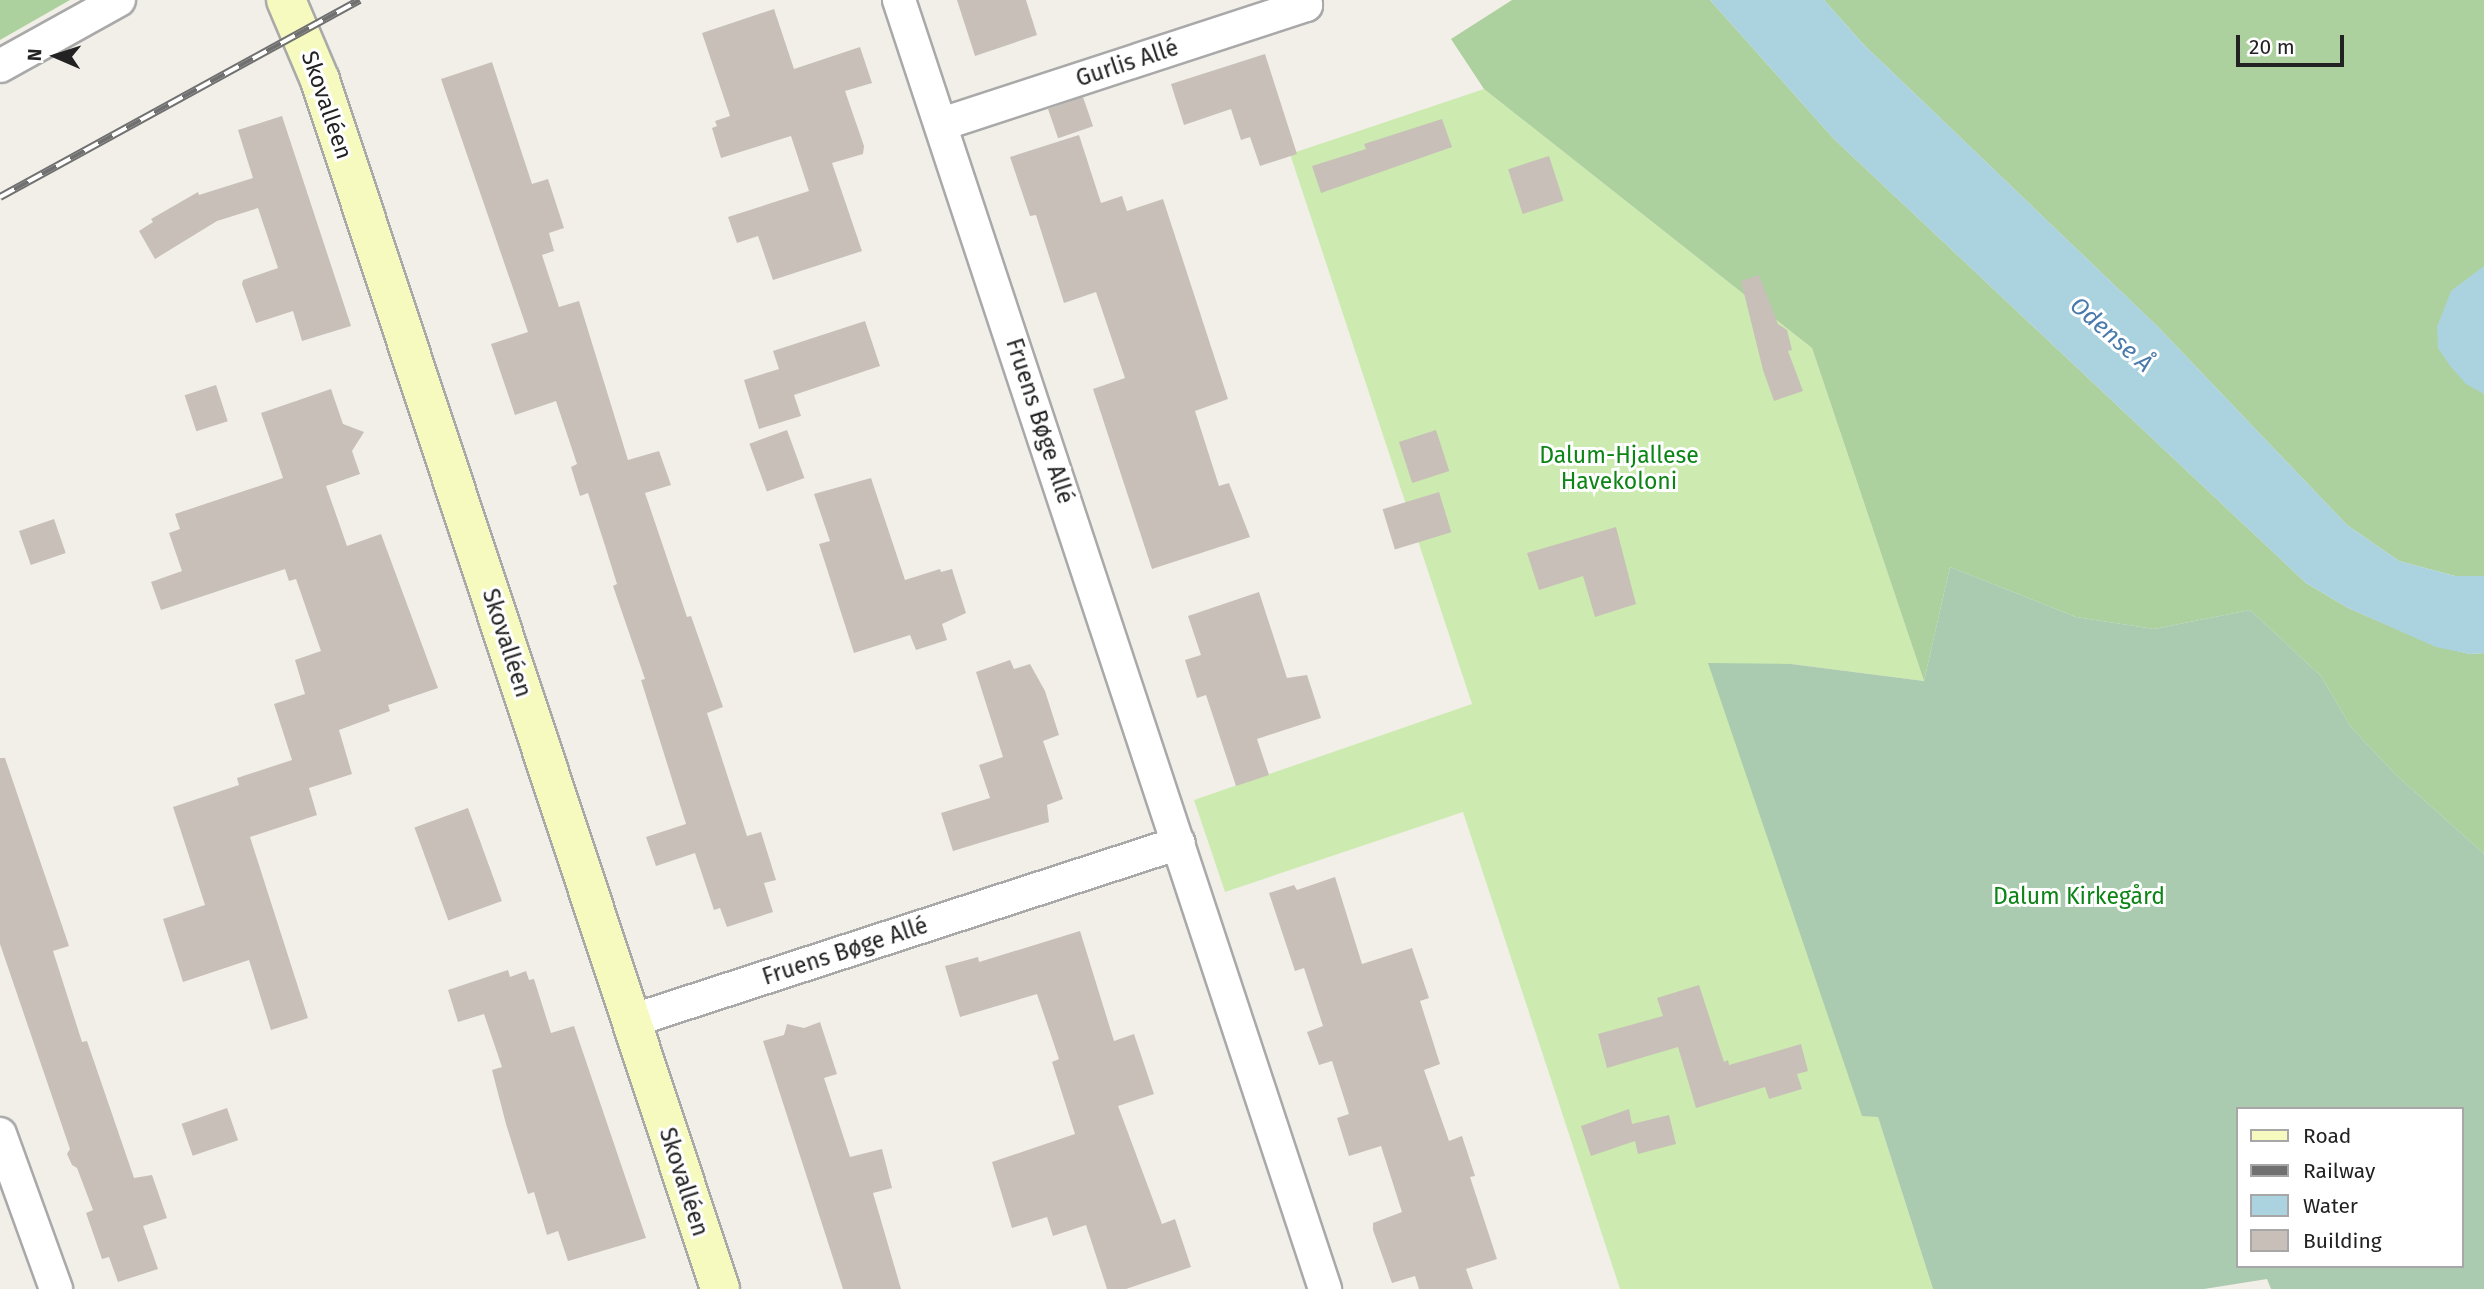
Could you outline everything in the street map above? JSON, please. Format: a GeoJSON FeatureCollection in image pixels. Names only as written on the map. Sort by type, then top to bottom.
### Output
{"type":"FeatureCollection","features":[{"type":"Feature","properties":{"kind":"street"},"geometry":{"type":"LineString","coordinates":[[0,66],[119,0]]}},
{"type":"Feature","properties":{"kind":"street","name":"Skovalléen"},"geometry":{"type":"LineString","coordinates":[[286,0],[320,80],[720,1289]]}},
{"type":"Feature","properties":{"kind":"street","name":"Fruens Bøge Allé"},"geometry":{"type":"LineString","coordinates":[[900,0],[1325,1289]]}},
{"type":"Feature","properties":{"kind":"street","name":"Gurlis Allé"},"geometry":{"type":"LineString","coordinates":[[942,124],[1306,5],[1302,0]]}},
{"type":"Feature","properties":{"kind":"street","name":"Fruens Bøge Allé"},"geometry":{"type":"LineString","coordinates":[[631,1021],[1179,843]]}},
{"type":"Feature","properties":{"kind":"street"},"geometry":{"type":"LineString","coordinates":[[0,1134],[56,1289]]}},
{"type":"Feature","properties":{"kind":"green space"},"geometry":{"type":"Polygon","coordinates":[[[0,0],[70,0],[0,40],[0,0]]]}},
{"type":"Feature","properties":{"kind":"green space"},"geometry":{"type":"Polygon","coordinates":[[[1512,0],[1710,0],[1834,139],[2306,583],[2348,608],[2436,646],[2470,654],[2484,653],[2484,854],[2395,774],[2351,727],[2321,676],[2250,610],[2154,629],[2076,617],[1950,567],[1924,681],[1812,348],[1484,89],[1451,39],[1512,0]]]}},
{"type":"Feature","properties":{"kind":"green space"},"geometry":{"type":"Polygon","coordinates":[[[1824,0],[2484,0],[2484,576],[2455,576],[2399,561],[2347,525],[2158,327],[1863,44],[1824,0]]]}},
{"type":"Feature","properties":{"kind":"green space","name":"Dalum-Hjallese Havekoloni"},"geometry":{"type":"Polygon","coordinates":[[[1484,89],[1812,348],[1924,681],[1791,664],[1878,1117],[1933,1289],[1620,1289],[1463,812],[1225,892],[1194,800],[1472,704],[1290,154],[1484,89]]]}},
{"type":"Feature","properties":{"kind":"green space","name":"Dalum Kirkegård"},"geometry":{"type":"Polygon","coordinates":[[[1950,567],[2076,617],[2154,629],[2250,610],[2321,676],[2351,727],[2395,774],[2484,854],[2484,1289],[2271,1289],[2267,1279],[2204,1289],[1933,1289],[1878,1117],[1862,1116],[1708,663],[1791,664],[1924,681],[1950,567]]]}},
{"type":"Feature","properties":{"kind":"water","name":"Odense Å"},"geometry":{"type":"Polygon","coordinates":[[[1710,0],[1824,0],[1863,44],[2158,327],[2347,525],[2399,561],[2455,576],[2484,576],[2484,653],[2470,654],[2436,647],[2348,608],[2306,583],[1834,139],[1710,0]]]}},
{"type":"Feature","properties":{"kind":"water"},"geometry":{"type":"Polygon","coordinates":[[[2484,266],[2484,394],[2466,384],[2451,367],[2438,348],[2437,327],[2451,291],[2484,266]]]}},
{"type":"Feature","properties":{"kind":"building"},"geometry":{"type":"Polygon","coordinates":[[[957,0],[1026,0],[1037,35],[975,56],[957,0]]]}},
{"type":"Feature","properties":{"kind":"building"},"geometry":{"type":"Polygon","coordinates":[[[774,9],[794,69],[860,47],[872,83],[845,91],[864,146],[863,154],[832,163],[862,251],[773,280],[758,236],[737,243],[728,217],[809,191],[791,136],[721,158],[712,128],[717,126],[715,121],[730,116],[702,33],[774,9]]]}},
{"type":"Feature","properties":{"kind":"building"},"geometry":{"type":"Polygon","coordinates":[[[1265,54],[1297,154],[1260,166],[1250,137],[1241,140],[1231,109],[1184,125],[1171,84],[1265,54]]]}},
{"type":"Feature","properties":{"kind":"building"},"geometry":{"type":"Polygon","coordinates":[[[492,62],[532,184],[548,179],[564,228],[549,233],[554,251],[542,255],[559,307],[579,301],[628,460],[659,451],[671,485],[645,493],[687,617],[691,616],[723,707],[707,713],[747,836],[761,832],[776,880],[764,883],[773,912],[727,927],[720,908],[714,910],[695,853],[656,866],[646,837],[686,824],[641,680],[645,679],[613,586],[617,584],[607,552],[588,493],[580,496],[571,467],[577,464],[556,401],[515,415],[491,344],[528,332],[441,79],[492,62]]]}},
{"type":"Feature","properties":{"kind":"building"},"geometry":{"type":"Polygon","coordinates":[[[1083,97],[1093,126],[1058,138],[1048,109],[1083,97]]]}},
{"type":"Feature","properties":{"kind":"building"},"geometry":{"type":"Polygon","coordinates":[[[282,116],[351,326],[302,341],[293,311],[256,323],[242,284],[243,280],[278,268],[258,208],[217,221],[155,259],[139,231],[153,222],[151,219],[198,192],[199,195],[253,178],[238,130],[282,116]]]}},
{"type":"Feature","properties":{"kind":"building"},"geometry":{"type":"Polygon","coordinates":[[[1442,119],[1452,147],[1321,193],[1312,166],[1366,149],[1364,144],[1442,119]]]}},
{"type":"Feature","properties":{"kind":"building"},"geometry":{"type":"Polygon","coordinates":[[[1079,135],[1101,203],[1122,196],[1127,211],[1163,199],[1228,399],[1195,411],[1219,486],[1229,483],[1250,537],[1152,569],[1093,389],[1125,378],[1096,292],[1064,303],[1036,215],[1030,216],[1010,157],[1079,135]]]}},
{"type":"Feature","properties":{"kind":"building"},"geometry":{"type":"Polygon","coordinates":[[[1549,156],[1564,201],[1523,214],[1508,169],[1549,156]]]}},
{"type":"Feature","properties":{"kind":"building"},"geometry":{"type":"Polygon","coordinates":[[[1759,275],[1778,324],[1787,330],[1792,350],[1788,351],[1803,391],[1774,401],[1763,370],[1741,281],[1759,275]]]}},
{"type":"Feature","properties":{"kind":"building"},"geometry":{"type":"Polygon","coordinates":[[[865,321],[880,366],[794,395],[801,416],[759,429],[744,380],[779,369],[773,351],[865,321]]]}},
{"type":"Feature","properties":{"kind":"building"},"geometry":{"type":"Polygon","coordinates":[[[216,385],[228,421],[196,431],[185,395],[216,385]]]}},
{"type":"Feature","properties":{"kind":"building"},"geometry":{"type":"Polygon","coordinates":[[[331,389],[343,424],[364,432],[352,451],[360,474],[326,486],[347,546],[381,534],[438,688],[388,705],[390,711],[339,730],[352,774],[309,788],[317,815],[250,837],[308,1018],[271,1030],[249,960],[183,982],[163,919],[205,905],[173,807],[239,785],[237,778],[292,760],[274,704],[305,694],[295,660],[321,651],[296,579],[289,581],[285,569],[161,610],[151,582],[182,571],[169,533],[180,529],[175,514],[283,478],[261,413],[331,389]]]}},
{"type":"Feature","properties":{"kind":"building"},"geometry":{"type":"Polygon","coordinates":[[[787,430],[804,478],[767,492],[749,444],[787,430]]]}},
{"type":"Feature","properties":{"kind":"building"},"geometry":{"type":"Polygon","coordinates":[[[1436,430],[1449,471],[1412,483],[1399,442],[1436,430]]]}},
{"type":"Feature","properties":{"kind":"building"},"geometry":{"type":"Polygon","coordinates":[[[871,478],[905,580],[940,569],[941,572],[952,569],[966,613],[942,624],[947,640],[916,650],[910,635],[854,653],[819,544],[830,541],[814,494],[871,478]]]}},
{"type":"Feature","properties":{"kind":"building"},"geometry":{"type":"Polygon","coordinates":[[[1439,492],[1451,532],[1395,549],[1383,509],[1439,492]]]}},
{"type":"Feature","properties":{"kind":"building"},"geometry":{"type":"Polygon","coordinates":[[[54,519],[66,553],[31,565],[19,531],[54,519]]]}},
{"type":"Feature","properties":{"kind":"building"},"geometry":{"type":"Polygon","coordinates":[[[1616,527],[1636,604],[1595,617],[1583,576],[1539,590],[1527,553],[1616,527]]]}},
{"type":"Feature","properties":{"kind":"building"},"geometry":{"type":"Polygon","coordinates":[[[1259,592],[1287,678],[1307,675],[1321,718],[1257,739],[1269,775],[1236,786],[1206,695],[1197,698],[1185,660],[1201,655],[1188,616],[1259,592]]]}},
{"type":"Feature","properties":{"kind":"building"},"geometry":{"type":"Polygon","coordinates":[[[1010,660],[1014,669],[1030,664],[1045,691],[1059,735],[1043,741],[1063,799],[1047,805],[1049,822],[953,851],[941,813],[990,798],[979,765],[1003,757],[976,672],[1010,660]]]}},
{"type":"Feature","properties":{"kind":"building"},"geometry":{"type":"Polygon","coordinates":[[[0,758],[5,758],[69,946],[53,951],[82,1042],[87,1041],[134,1178],[152,1175],[167,1218],[143,1226],[158,1269],[118,1282],[109,1257],[102,1259],[86,1213],[93,1210],[77,1168],[72,1165],[67,1154],[70,1149],[0,944],[0,758]]]}},
{"type":"Feature","properties":{"kind":"building"},"geometry":{"type":"Polygon","coordinates":[[[468,808],[502,901],[448,921],[414,827],[468,808]]]}},
{"type":"Feature","properties":{"kind":"building"},"geometry":{"type":"Polygon","coordinates":[[[1335,877],[1362,964],[1412,948],[1429,998],[1420,1001],[1440,1064],[1424,1070],[1449,1141],[1462,1136],[1475,1176],[1470,1177],[1497,1259],[1466,1269],[1473,1289],[1419,1289],[1415,1276],[1392,1283],[1373,1230],[1373,1223],[1402,1212],[1381,1146],[1349,1156],[1337,1118],[1349,1114],[1332,1061],[1319,1065],[1307,1032],[1323,1026],[1304,968],[1295,971],[1269,893],[1294,885],[1297,890],[1335,877]]]}},
{"type":"Feature","properties":{"kind":"building"},"geometry":{"type":"Polygon","coordinates":[[[1080,931],[1114,1041],[1134,1034],[1154,1094],[1118,1106],[1162,1224],[1175,1219],[1191,1267],[1126,1289],[1107,1289],[1086,1225],[1053,1236],[1047,1217],[1012,1228],[992,1162],[1075,1134],[1052,1062],[1059,1059],[1037,994],[960,1017],[945,966],[978,957],[979,962],[1080,931]]]}},
{"type":"Feature","properties":{"kind":"building"},"geometry":{"type":"Polygon","coordinates":[[[508,970],[510,977],[526,971],[529,980],[534,979],[551,1033],[574,1026],[646,1238],[568,1261],[558,1231],[547,1235],[534,1192],[528,1194],[506,1124],[492,1070],[502,1067],[484,1014],[458,1022],[448,990],[508,970]]]}},
{"type":"Feature","properties":{"kind":"building"},"geometry":{"type":"Polygon","coordinates":[[[1699,985],[1724,1062],[1728,1060],[1729,1065],[1801,1044],[1808,1071],[1797,1074],[1802,1089],[1769,1099],[1765,1087],[1696,1108],[1678,1047],[1607,1068],[1598,1034],[1663,1016],[1657,998],[1699,985]]]}},
{"type":"Feature","properties":{"kind":"building"},"geometry":{"type":"Polygon","coordinates":[[[820,1022],[837,1074],[824,1078],[850,1157],[882,1149],[892,1188],[873,1193],[901,1289],[843,1289],[763,1041],[784,1035],[787,1024],[804,1028],[820,1022]]]}},
{"type":"Feature","properties":{"kind":"building"},"geometry":{"type":"Polygon","coordinates":[[[227,1108],[238,1140],[193,1156],[182,1124],[227,1108]]]}},
{"type":"Feature","properties":{"kind":"building"},"geometry":{"type":"Polygon","coordinates":[[[1629,1109],[1632,1124],[1669,1115],[1676,1144],[1638,1154],[1635,1141],[1591,1156],[1581,1126],[1629,1109]]]}},
{"type":"Feature","properties":{"kind":"railway"},"geometry":{"type":"LineString","coordinates":[[0,197],[360,0]]}}]}
